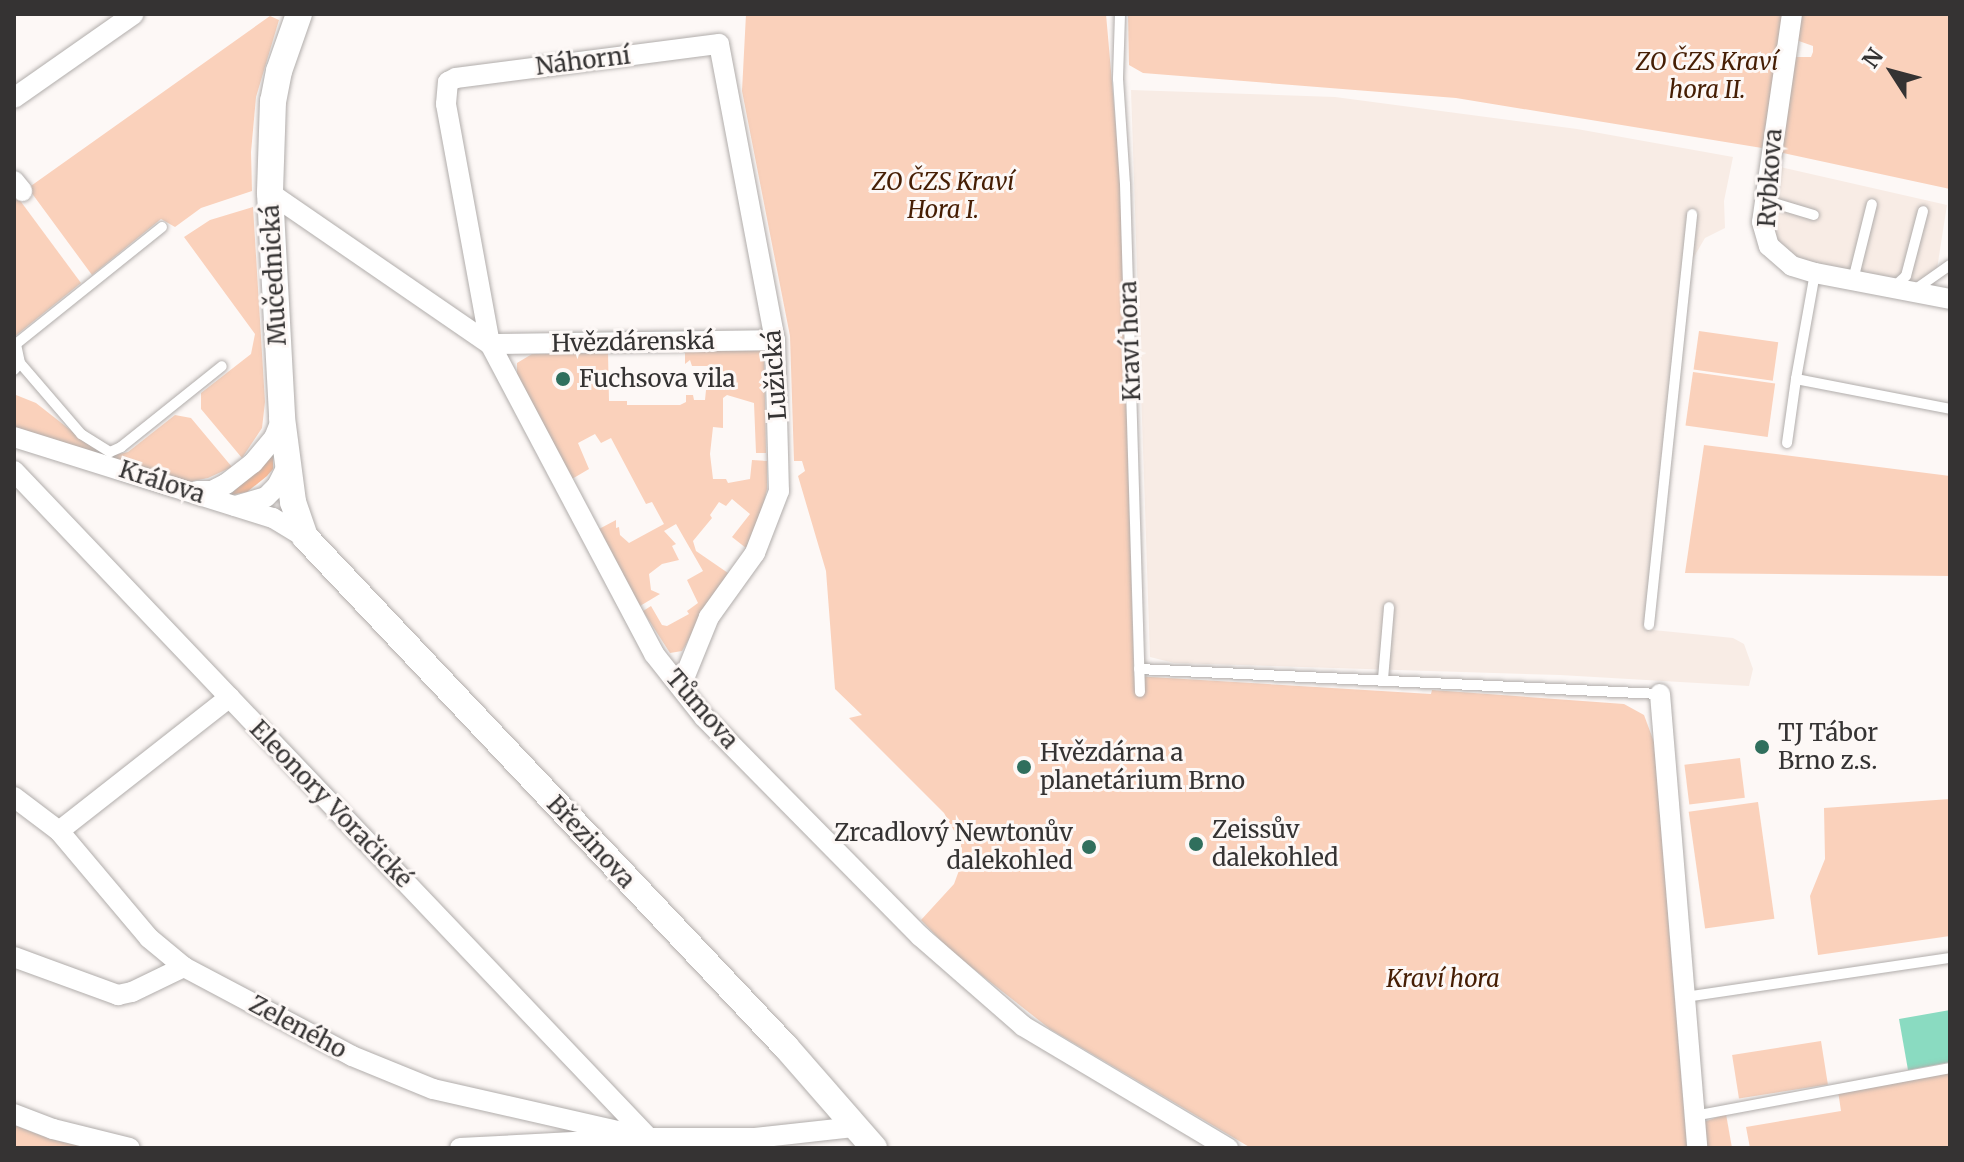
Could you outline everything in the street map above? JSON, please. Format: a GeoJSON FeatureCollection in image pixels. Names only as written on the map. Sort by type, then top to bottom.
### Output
{"type":"FeatureCollection","features":[{"type":"Feature","properties":{"kind":"street"},"geometry":{"type":"LineString","coordinates":[[14,98],[134,14]]}},
{"type":"Feature","properties":{"kind":"street","name":"Mučednická"},"geometry":{"type":"LineString","coordinates":[[299,14],[285,52],[273,101],[270,193],[282,418],[293,502],[305,537]]}},
{"type":"Feature","properties":{"kind":"street","name":"Rybkova"},"geometry":{"type":"LineString","coordinates":[[1792,14],[1764,200],[1762,222],[1769,246],[1792,266],[1815,273],[1950,299]]}},
{"type":"Feature","properties":{"kind":"street","name":"Náhorní"},"geometry":{"type":"LineString","coordinates":[[490,344],[446,104],[448,82],[456,78],[719,44]]}},
{"type":"Feature","properties":{"kind":"street","name":"Lužická"},"geometry":{"type":"LineString","coordinates":[[681,686],[709,617],[755,553],[779,491],[775,340],[719,44]]}},
{"type":"Feature","properties":{"kind":"street","name":"Tůmova"},"geometry":{"type":"LineString","coordinates":[[270,193],[490,344],[654,654],[704,717],[920,936],[1023,1026],[1228,1148]]}},
{"type":"Feature","properties":{"kind":"street","name":"Hvězdárenská"},"geometry":{"type":"LineString","coordinates":[[490,344],[775,340]]}},
{"type":"Feature","properties":{"kind":"street"},"geometry":{"type":"LineString","coordinates":[[193,491],[212,491],[253,463],[274,438],[282,418]]}},
{"type":"Feature","properties":{"kind":"street","name":"Králova"},"geometry":{"type":"LineString","coordinates":[[14,437],[273,518],[305,537]]}},
{"type":"Feature","properties":{"kind":"street"},"geometry":{"type":"LineString","coordinates":[[231,506],[246,506],[266,497],[277,486],[287,466]]}},
{"type":"Feature","properties":{"kind":"street","name":"Eleonory Voračické"},"geometry":{"type":"LineString","coordinates":[[14,471],[649,1138]]}},
{"type":"Feature","properties":{"kind":"street","name":"Březinova"},"geometry":{"type":"LineString","coordinates":[[305,537],[786,1047],[874,1148]]}},
{"type":"Feature","properties":{"kind":"street"},"geometry":{"type":"LineString","coordinates":[[1660,694],[1697,1148]]}},
{"type":"Feature","properties":{"kind":"street"},"geometry":{"type":"LineString","coordinates":[[59,831],[230,697]]}},
{"type":"Feature","properties":{"kind":"street","name":"Zeleného"},"geometry":{"type":"LineString","coordinates":[[14,797],[59,831],[149,938],[184,967],[352,1056],[433,1089],[649,1138]]}},
{"type":"Feature","properties":{"kind":"street"},"geometry":{"type":"LineString","coordinates":[[14,957],[118,995],[132,992],[184,967]]}},
{"type":"Feature","properties":{"kind":"street"},"geometry":{"type":"LineString","coordinates":[[14,1114],[53,1129],[130,1148]]}},
{"type":"Feature","properties":{"kind":"street"},"geometry":{"type":"LineString","coordinates":[[460,1148],[649,1138],[754,1143],[855,1127]]}},
{"type":"Feature","properties":{"kind":"lane","name":"Kraví hora"},"geometry":{"type":"LineString","coordinates":[[1120,14],[1118,79],[1126,200],[1140,692]]}},
{"type":"Feature","properties":{"kind":"lane"},"geometry":{"type":"LineString","coordinates":[[1764,200],[1814,215]]}},
{"type":"Feature","properties":{"kind":"lane"},"geometry":{"type":"LineString","coordinates":[[1853,280],[1872,204]]}},
{"type":"Feature","properties":{"kind":"lane"},"geometry":{"type":"LineString","coordinates":[[1903,289],[1923,211]]}},
{"type":"Feature","properties":{"kind":"lane"},"geometry":{"type":"LineString","coordinates":[[1649,625],[1692,214]]}},
{"type":"Feature","properties":{"kind":"lane"},"geometry":{"type":"LineString","coordinates":[[162,227],[16,344],[17,367],[81,434],[110,452],[121,447],[222,366]]}},
{"type":"Feature","properties":{"kind":"lane"},"geometry":{"type":"LineString","coordinates":[[1903,289],[1950,265]]}},
{"type":"Feature","properties":{"kind":"lane"},"geometry":{"type":"LineString","coordinates":[[1787,443],[1815,273]]}},
{"type":"Feature","properties":{"kind":"lane"},"geometry":{"type":"LineString","coordinates":[[1796,379],[1950,409]]}},
{"type":"Feature","properties":{"kind":"lane"},"geometry":{"type":"LineString","coordinates":[[1383,679],[1389,607]]}},
{"type":"Feature","properties":{"kind":"lane"},"geometry":{"type":"LineString","coordinates":[[1139,669],[1660,694]]}},
{"type":"Feature","properties":{"kind":"lane"},"geometry":{"type":"LineString","coordinates":[[1685,997],[1950,958]]}},
{"type":"Feature","properties":{"kind":"lane"},"geometry":{"type":"LineString","coordinates":[[1694,1116],[1950,1068]]}},
{"type":"Feature","properties":{"kind":"shaded area"},"geometry":{"type":"Polygon","coordinates":[[[1131,90],[1335,97],[1577,129],[1733,157],[1724,201],[1725,228],[1705,238],[1691,262],[1653,630],[1733,638],[1744,644],[1753,669],[1749,686],[1560,675],[1174,663],[1150,657],[1131,90]]]}},
{"type":"Feature","properties":{"kind":"shaded area"},"geometry":{"type":"Polygon","coordinates":[[[1776,166],[1947,205],[1934,288],[1807,265],[1790,257],[1770,233],[1776,166]]]}},
{"type":"Feature","properties":{"kind":"shaded area"},"geometry":{"type":"Polygon","coordinates":[[[273,454],[273,469],[267,476],[247,492],[230,495],[273,454]]]}},
{"type":"Feature","properties":{"kind":"shaded area"},"geometry":{"type":"Polygon","coordinates":[[[1950,1010],[1950,1062],[1908,1070],[1899,1019],[1950,1010]]]}},
{"type":"Feature","properties":{"kind":"green space","name":"ZO ČZS Kraví Hora I."},"geometry":{"type":"Polygon","coordinates":[[[746,14],[1106,14],[1120,174],[1134,676],[1431,694],[1432,690],[1624,704],[1644,715],[1654,742],[1687,1148],[1251,1148],[1050,1029],[952,952],[921,920],[954,884],[961,865],[961,843],[944,813],[849,718],[862,715],[835,689],[826,571],[798,476],[805,471],[802,461],[794,461],[790,336],[742,91],[746,14]]]}},
{"type":"Feature","properties":{"kind":"green space","name":"ZO ČZS Kraví hora II."},"geometry":{"type":"Polygon","coordinates":[[[1128,14],[1784,14],[1762,148],[1456,98],[1143,73],[1129,65],[1128,14]]]}},
{"type":"Feature","properties":{"kind":"green space","name":"ZO ČZS Kraví hora II."},"geometry":{"type":"Polygon","coordinates":[[[1800,14],[1950,14],[1950,189],[1783,153],[1779,148],[1793,57],[1811,57],[1813,52],[1813,46],[1796,40],[1800,14]]]}},
{"type":"Feature","properties":{"kind":"green space"},"geometry":{"type":"Polygon","coordinates":[[[270,16],[279,20],[256,97],[251,152],[252,191],[201,208],[175,227],[161,219],[92,275],[28,188],[270,16]]]}},
{"type":"Feature","properties":{"kind":"green space"},"geometry":{"type":"Polygon","coordinates":[[[16,195],[81,283],[14,337],[14,197],[16,195]]]}},
{"type":"Feature","properties":{"kind":"green space"},"geometry":{"type":"Polygon","coordinates":[[[253,207],[265,402],[262,428],[242,458],[201,409],[201,393],[251,354],[255,334],[184,237],[210,220],[253,207]]]}},
{"type":"Feature","properties":{"kind":"green space"},"geometry":{"type":"Polygon","coordinates":[[[1699,331],[1778,342],[1773,381],[1694,370],[1699,331]]]}},
{"type":"Feature","properties":{"kind":"green space"},"geometry":{"type":"Polygon","coordinates":[[[764,350],[766,453],[756,453],[754,403],[727,395],[723,398],[723,428],[713,427],[710,454],[713,479],[726,479],[728,483],[750,479],[752,460],[767,461],[767,489],[761,515],[746,548],[732,537],[750,514],[732,499],[726,506],[719,502],[710,515],[712,518],[693,541],[696,551],[728,573],[682,651],[670,653],[643,611],[651,606],[662,625],[667,626],[689,614],[687,611],[698,603],[687,580],[703,571],[676,524],[664,531],[676,544],[672,546],[679,560],[662,564],[649,574],[651,590],[660,594],[640,606],[599,529],[616,520],[616,528],[619,527],[620,535],[629,543],[664,524],[652,502],[646,504],[611,438],[601,443],[595,434],[578,443],[589,469],[572,479],[517,375],[517,363],[532,354],[608,353],[609,401],[627,401],[627,405],[680,405],[686,402],[686,395],[693,395],[694,400],[705,400],[706,390],[715,389],[715,366],[692,366],[690,360],[685,364],[685,351],[764,350]]]}},
{"type":"Feature","properties":{"kind":"green space"},"geometry":{"type":"Polygon","coordinates":[[[1693,372],[1775,384],[1768,437],[1685,425],[1693,372]]]}},
{"type":"Feature","properties":{"kind":"green space"},"geometry":{"type":"Polygon","coordinates":[[[16,395],[36,403],[92,447],[114,455],[128,452],[175,415],[191,418],[232,467],[208,478],[188,482],[14,428],[16,395]]]}},
{"type":"Feature","properties":{"kind":"green space"},"geometry":{"type":"Polygon","coordinates":[[[1704,445],[1950,476],[1950,576],[1685,573],[1704,445]]]}},
{"type":"Feature","properties":{"kind":"green space"},"geometry":{"type":"Polygon","coordinates":[[[1740,758],[1745,798],[1689,805],[1684,765],[1740,758]]]}},
{"type":"Feature","properties":{"kind":"green space"},"geometry":{"type":"Polygon","coordinates":[[[1950,799],[1950,936],[1818,955],[1810,896],[1825,859],[1824,808],[1950,799]]]}},
{"type":"Feature","properties":{"kind":"green space"},"geometry":{"type":"Polygon","coordinates":[[[1758,802],[1774,919],[1705,929],[1689,812],[1758,802]]]}},
{"type":"Feature","properties":{"kind":"green space"},"geometry":{"type":"Polygon","coordinates":[[[1821,1041],[1828,1084],[1739,1099],[1732,1055],[1821,1041]]]}},
{"type":"Feature","properties":{"kind":"green space"},"geometry":{"type":"Polygon","coordinates":[[[1950,1071],[1950,1148],[1750,1148],[1746,1127],[1841,1111],[1838,1091],[1950,1071]]]}},
{"type":"Feature","properties":{"kind":"green space"},"geometry":{"type":"Polygon","coordinates":[[[1726,1114],[1732,1148],[1706,1148],[1704,1122],[1726,1114]]]}},
{"type":"Feature","properties":{"kind":"green space"},"geometry":{"type":"Polygon","coordinates":[[[14,1125],[50,1139],[88,1148],[14,1148],[14,1125]]]}},
{"type":"Feature","properties":{"kind":"place","name":"Fuchsova vila"},"geometry":{"type":"Point","coordinates":[563,379]}},
{"type":"Feature","properties":{"kind":"place","name":"TJ Tábor Brno z.s."},"geometry":{"type":"Point","coordinates":[1762,747]}},
{"type":"Feature","properties":{"kind":"place","name":"Hvězdárna a planetárium Brno"},"geometry":{"type":"Point","coordinates":[1024,767]}},
{"type":"Feature","properties":{"kind":"place","name":"Zeissův dalekohled"},"geometry":{"type":"Point","coordinates":[1196,844]}},
{"type":"Feature","properties":{"kind":"place","name":"Zrcadlový Newtonův dalekohled"},"geometry":{"type":"Point","coordinates":[1089,847]}}]}
